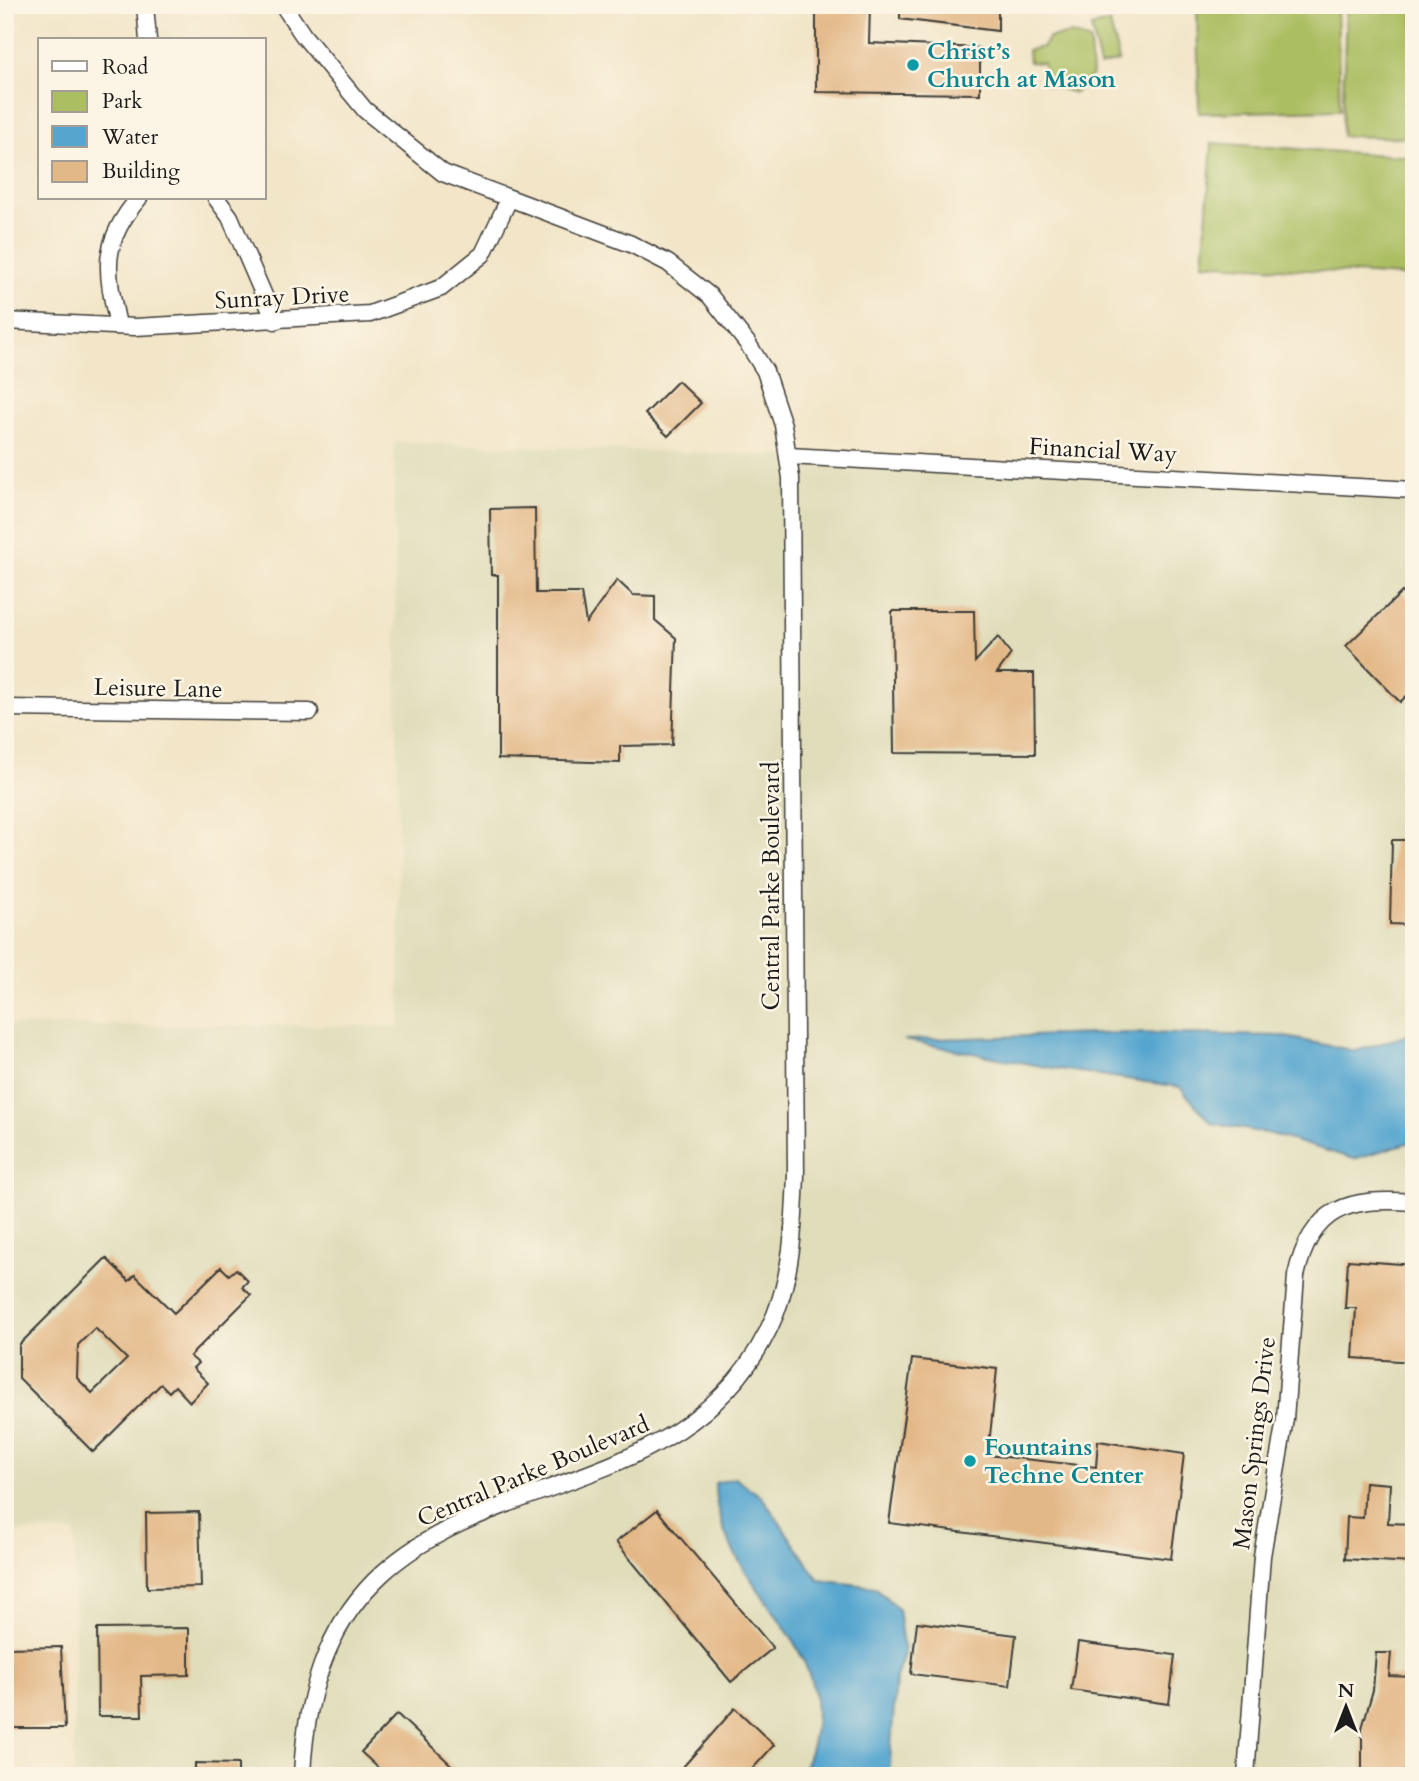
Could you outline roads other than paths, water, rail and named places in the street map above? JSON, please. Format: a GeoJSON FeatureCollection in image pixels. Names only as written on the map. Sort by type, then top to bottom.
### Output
{"type":"FeatureCollection","features":[{"type":"Feature","properties":{"kind":"street"},"geometry":{"type":"LineString","coordinates":[[145,5],[148,38]]}},
{"type":"Feature","properties":{"kind":"street","name":"Central Parke Boulevard"},"geometry":{"type":"LineString","coordinates":[[283,5],[303,35],[365,110],[443,173],[631,244],[668,263],[710,296],[748,344],[765,371],[777,401],[789,456],[796,1174],[792,1247],[782,1294],[763,1338],[744,1369],[712,1405],[674,1434],[642,1451],[448,1527],[386,1568],[346,1615],[318,1670],[307,1715],[302,1776]]}},
{"type":"Feature","properties":{"kind":"street","name":"Sunray Drive"},"geometry":{"type":"LineString","coordinates":[[5,321],[118,325],[275,321],[370,314],[441,288],[483,254],[509,199]]}},
{"type":"Feature","properties":{"kind":"street"},"geometry":{"type":"LineString","coordinates":[[118,325],[107,275],[111,245],[123,216],[137,200]]}},
{"type":"Feature","properties":{"kind":"street"},"geometry":{"type":"LineString","coordinates":[[217,200],[230,217],[275,321]]}},
{"type":"Feature","properties":{"kind":"street","name":"Financial Way"},"geometry":{"type":"LineString","coordinates":[[789,456],[1414,490]]}},
{"type":"Feature","properties":{"kind":"street","name":"Leisure Lane"},"geometry":{"type":"LineString","coordinates":[[5,708],[310,712]]}},
{"type":"Feature","properties":{"kind":"street","name":"Mason Springs Drive"},"geometry":{"type":"LineString","coordinates":[[1246,1776],[1262,1556],[1282,1446],[1296,1276],[1301,1252],[1313,1229],[1344,1206],[1369,1201],[1414,1202]]}},
{"type":"Feature","properties":{"kind":"water"},"geometry":{"type":"Polygon","coordinates":[[[1128,1033],[1281,1036],[1356,1051],[1414,1033],[1414,1141],[1354,1159],[1271,1134],[1211,1123],[1180,1087],[1046,1067],[904,1040],[1128,1033]]]}},
{"type":"Feature","properties":{"kind":"water"},"geometry":{"type":"Polygon","coordinates":[[[735,1478],[762,1497],[819,1580],[875,1587],[898,1609],[904,1654],[896,1678],[889,1776],[800,1776],[815,1731],[814,1691],[801,1656],[782,1623],[737,1558],[721,1522],[715,1483],[735,1478]]]}},
{"type":"Feature","properties":{"kind":"place","name":"Christ’s Church at Mason"},"geometry":{"type":"Point","coordinates":[913,65]}},
{"type":"Feature","properties":{"kind":"place","name":"Fountains Techne Center"},"geometry":{"type":"Point","coordinates":[970,1461]}}]}
